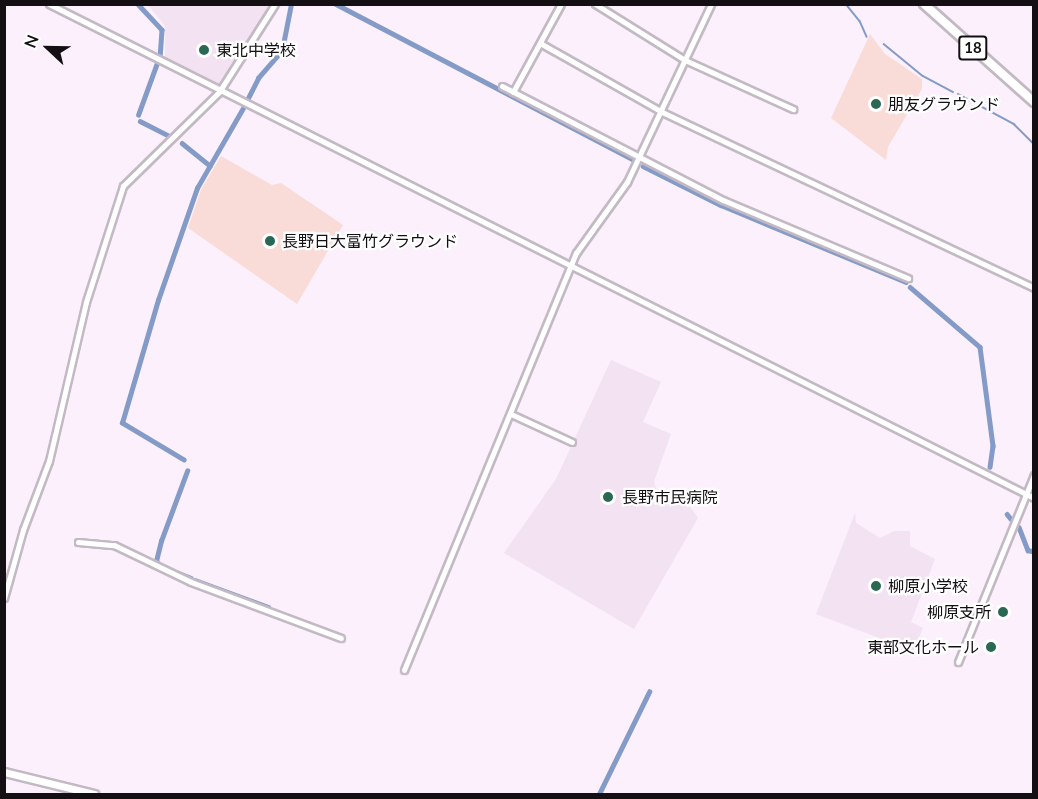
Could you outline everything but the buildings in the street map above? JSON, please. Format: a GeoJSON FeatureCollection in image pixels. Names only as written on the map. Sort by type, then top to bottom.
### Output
{"type":"FeatureCollection","features":[{"type":"Feature","properties":{"kind":"highway","name":"18"},"geometry":{"type":"LineString","coordinates":[[924,4],[1034,102]]}},
{"type":"Feature","properties":{"kind":"main road"},"geometry":{"type":"LineString","coordinates":[[4,772],[94,795]]}},
{"type":"Feature","properties":{"kind":"street"},"geometry":{"type":"LineString","coordinates":[[49,4],[219,92],[1034,498]]}},
{"type":"Feature","properties":{"kind":"street"},"geometry":{"type":"LineString","coordinates":[[4,598],[23,530],[50,461],[87,302],[123,186],[219,92],[275,4]]}},
{"type":"Feature","properties":{"kind":"street"},"geometry":{"type":"LineString","coordinates":[[513,92],[561,4]]}},
{"type":"Feature","properties":{"kind":"street"},"geometry":{"type":"LineString","coordinates":[[595,4],[685,60],[793,109]]}},
{"type":"Feature","properties":{"kind":"street"},"geometry":{"type":"LineString","coordinates":[[404,670],[570,267],[586,237],[627,182],[711,4]]}},
{"type":"Feature","properties":{"kind":"street"},"geometry":{"type":"LineString","coordinates":[[540,43],[662,112],[1034,288]]}},
{"type":"Feature","properties":{"kind":"street"},"geometry":{"type":"LineString","coordinates":[[502,86],[723,200],[908,278]]}},
{"type":"Feature","properties":{"kind":"street"},"geometry":{"type":"LineString","coordinates":[[511,414],[572,442]]}},
{"type":"Feature","properties":{"kind":"street"},"geometry":{"type":"LineString","coordinates":[[958,662],[1034,475]]}},
{"type":"Feature","properties":{"kind":"street"},"geometry":{"type":"LineString","coordinates":[[78,542],[114,545],[191,582],[341,638]]}},
{"type":"Feature","properties":{"kind":"shaded area","name":"東北中学校"},"geometry":{"type":"Polygon","coordinates":[[[148,5],[271,5],[219,90],[165,58],[165,26],[148,5]]]}},
{"type":"Feature","properties":{"kind":"shaded area","name":"朋友グラウンド"},"geometry":{"type":"Polygon","coordinates":[[[870,34],[885,54],[922,79],[922,89],[888,147],[886,160],[831,118],[870,34]]]}},
{"type":"Feature","properties":{"kind":"shaded area","name":"長野日大富竹グラウンド"},"geometry":{"type":"Polygon","coordinates":[[[221,156],[272,185],[281,183],[343,225],[297,304],[188,228],[201,190],[221,156]]]}},
{"type":"Feature","properties":{"kind":"shaded area","name":"長野市民病院"},"geometry":{"type":"Polygon","coordinates":[[[611,360],[661,382],[643,422],[671,434],[654,481],[656,489],[690,507],[698,518],[634,629],[504,553],[556,479],[611,360]]]}},
{"type":"Feature","properties":{"kind":"shaded area","name":"柳原小学校"},"geometry":{"type":"Polygon","coordinates":[[[855,513],[856,523],[880,538],[894,531],[910,531],[910,546],[935,559],[911,622],[923,628],[913,651],[816,614],[855,513]]]}},
{"type":"Feature","properties":{"kind":"waterway"},"geometry":{"type":"LineString","coordinates":[[138,4],[162,30],[160,56]]}},
{"type":"Feature","properties":{"kind":"waterway"},"geometry":{"type":"LineString","coordinates":[[246,102],[258,78],[282,50],[291,4]]}},
{"type":"Feature","properties":{"kind":"waterway"},"geometry":{"type":"LineString","coordinates":[[336,4],[632,159]]}},
{"type":"Feature","properties":{"kind":"waterway"},"geometry":{"type":"LineString","coordinates":[[846,4],[860,21],[867,37]]}},
{"type":"Feature","properties":{"kind":"waterway"},"geometry":{"type":"LineString","coordinates":[[884,44],[923,76],[953,92]]}},
{"type":"Feature","properties":{"kind":"waterway"},"geometry":{"type":"LineString","coordinates":[[138,115],[157,63]]}},
{"type":"Feature","properties":{"kind":"waterway"},"geometry":{"type":"LineString","coordinates":[[958,94],[1014,124],[1034,144]]}},
{"type":"Feature","properties":{"kind":"waterway"},"geometry":{"type":"LineString","coordinates":[[184,460],[122,423],[158,300],[197,188],[243,108]]}},
{"type":"Feature","properties":{"kind":"waterway"},"geometry":{"type":"LineString","coordinates":[[140,121],[170,136]]}},
{"type":"Feature","properties":{"kind":"waterway"},"geometry":{"type":"LineString","coordinates":[[182,143],[210,166]]}},
{"type":"Feature","properties":{"kind":"waterway"},"geometry":{"type":"LineString","coordinates":[[643,166],[721,205],[906,282]]}},
{"type":"Feature","properties":{"kind":"waterway"},"geometry":{"type":"LineString","coordinates":[[910,287],[980,347],[993,446],[990,467]]}},
{"type":"Feature","properties":{"kind":"waterway"},"geometry":{"type":"LineString","coordinates":[[160,566],[156,561],[161,541],[187,471]]}},
{"type":"Feature","properties":{"kind":"waterway"},"geometry":{"type":"LineString","coordinates":[[1007,514],[1011,519]]}},
{"type":"Feature","properties":{"kind":"waterway"},"geometry":{"type":"LineString","coordinates":[[1019,527],[1028,550],[1034,552]]}},
{"type":"Feature","properties":{"kind":"waterway"},"geometry":{"type":"LineString","coordinates":[[176,572],[191,578]]}},
{"type":"Feature","properties":{"kind":"waterway"},"geometry":{"type":"LineString","coordinates":[[195,580],[268,607]]}},
{"type":"Feature","properties":{"kind":"waterway"},"geometry":{"type":"LineString","coordinates":[[599,794],[649,692]]}},
{"type":"Feature","properties":{"kind":"place","name":"東北中学校"},"geometry":{"type":"Point","coordinates":[204,50]}},
{"type":"Feature","properties":{"kind":"place","name":"朋友グラウンド"},"geometry":{"type":"Point","coordinates":[876,104]}},
{"type":"Feature","properties":{"kind":"place","name":"長野日大富竹グラウンド"},"geometry":{"type":"Point","coordinates":[270,241]}},
{"type":"Feature","properties":{"kind":"place","name":"長野市民病院"},"geometry":{"type":"Point","coordinates":[608,497]}},
{"type":"Feature","properties":{"kind":"place","name":"柳原小学校"},"geometry":{"type":"Point","coordinates":[876,586]}},
{"type":"Feature","properties":{"kind":"place","name":"柳原支所"},"geometry":{"type":"Point","coordinates":[1003,612]}},
{"type":"Feature","properties":{"kind":"place","name":"東部文化ホール"},"geometry":{"type":"Point","coordinates":[991,647]}}]}
